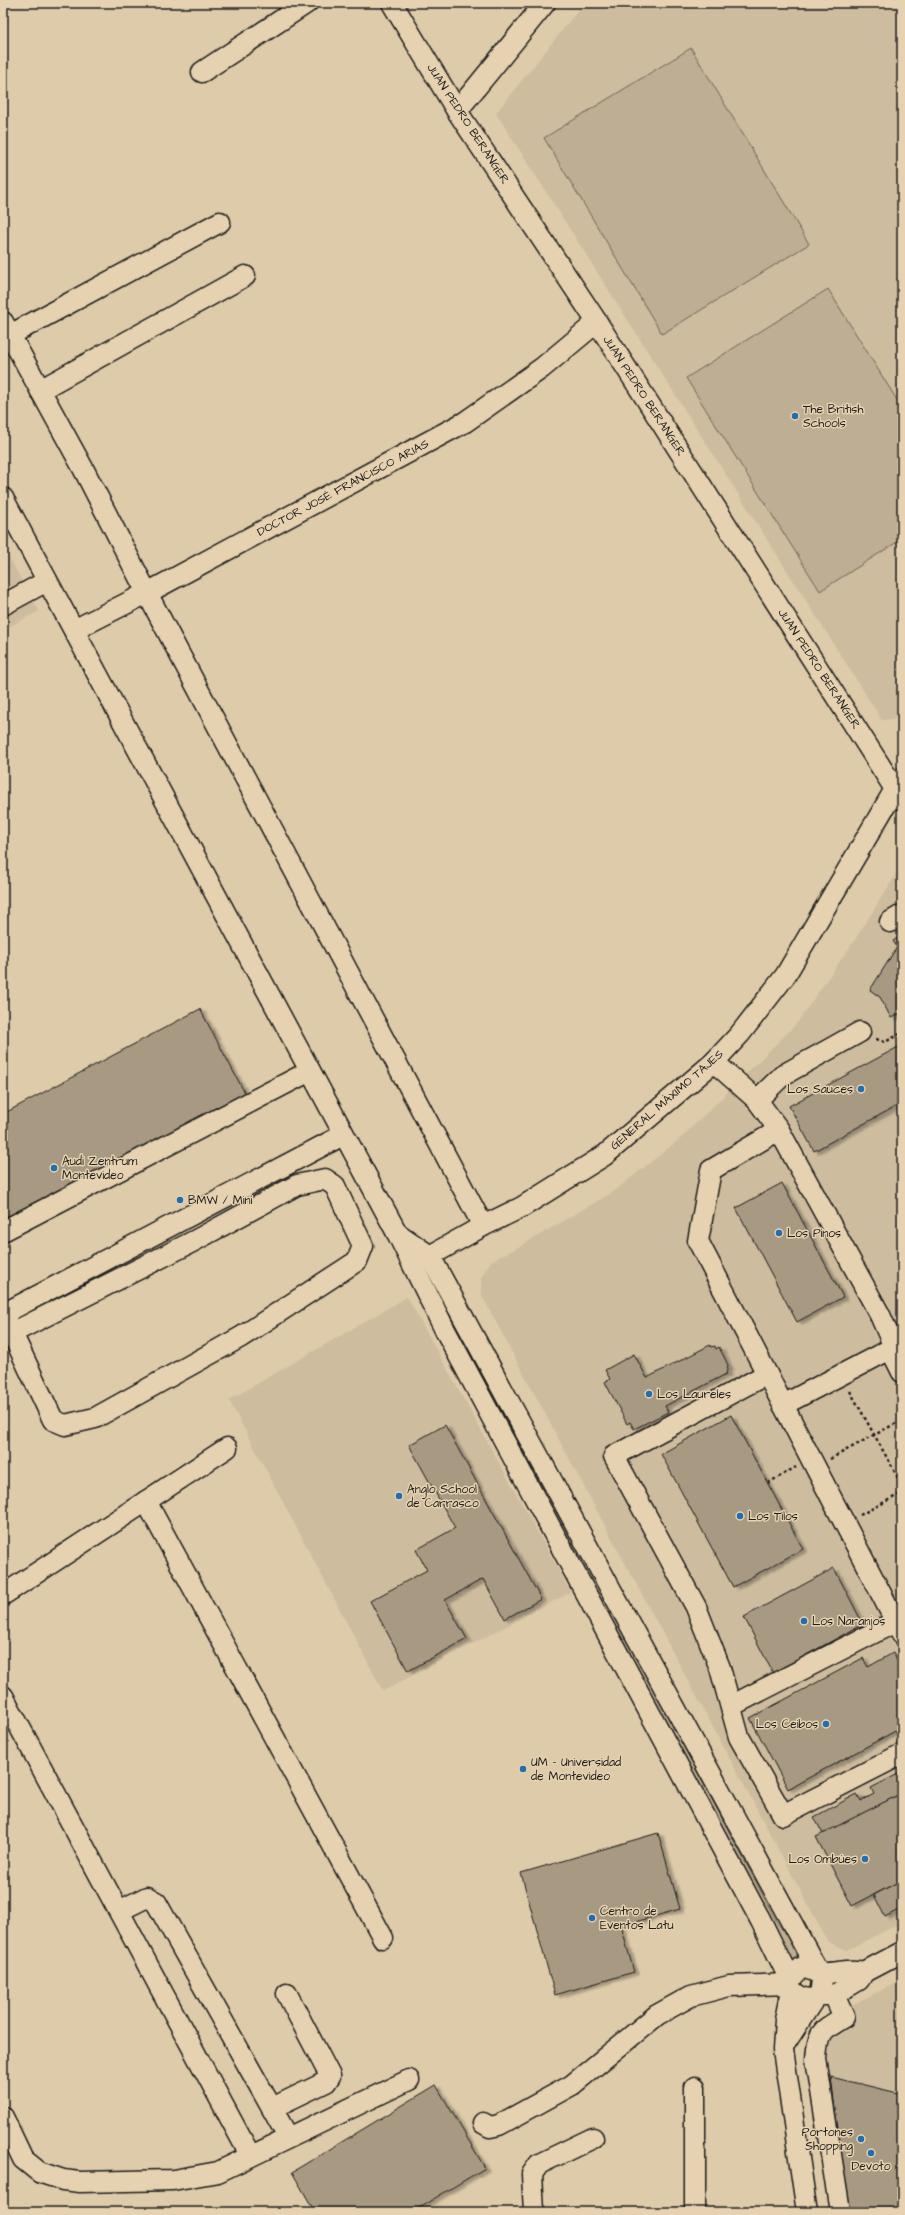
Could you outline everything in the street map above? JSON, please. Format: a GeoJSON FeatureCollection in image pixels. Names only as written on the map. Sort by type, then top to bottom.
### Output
{"type":"FeatureCollection","features":[{"type":"Feature","properties":{"kind":"street"},"geometry":{"type":"LineString","coordinates":[[202,72],[307,3]]}},
{"type":"Feature","properties":{"kind":"street","name":"JUAN PEDRO BERANGER"},"geometry":{"type":"LineString","coordinates":[[392,3],[458,111],[597,322],[900,789]]}},
{"type":"Feature","properties":{"kind":"street"},"geometry":{"type":"LineString","coordinates":[[458,111],[545,3]]}},
{"type":"Feature","properties":{"kind":"street"},"geometry":{"type":"LineString","coordinates":[[220,222],[7,329],[483,1226]]}},
{"type":"Feature","properties":{"kind":"street"},"geometry":{"type":"LineString","coordinates":[[40,390],[245,276]]}},
{"type":"Feature","properties":{"kind":"street","name":"DOCTOR JOSÉ FRANCISCO ARIAS"},"geometry":{"type":"LineString","coordinates":[[74,630],[465,422],[542,368],[597,322]]}},
{"type":"Feature","properties":{"kind":"street"},"geometry":{"type":"LineString","coordinates":[[3,498],[343,1135],[397,1233],[412,1266],[761,1922],[790,1985],[802,1998],[822,1996],[858,1980],[864,1972],[902,1952]]}},
{"type":"Feature","properties":{"kind":"street"},"geometry":{"type":"LineString","coordinates":[[3,605],[47,581]]}},
{"type":"Feature","properties":{"kind":"street","name":"GENERAL MÁXIMO TAJES"},"geometry":{"type":"LineString","coordinates":[[412,1266],[483,1226],[522,1207],[606,1155],[714,1062],[740,1034],[785,976],[900,789]]}},
{"type":"Feature","properties":{"kind":"street"},"geometry":{"type":"LineString","coordinates":[[757,1100],[783,1075],[860,1032]]}},
{"type":"Feature","properties":{"kind":"street"},"geometry":{"type":"LineString","coordinates":[[714,1062],[757,1100],[779,1130],[880,1315],[898,1345],[895,1358],[902,1372]]}},
{"type":"Feature","properties":{"kind":"street"},"geometry":{"type":"LineString","coordinates":[[3,1231],[310,1071]]}},
{"type":"Feature","properties":{"kind":"street"},"geometry":{"type":"LineString","coordinates":[[731,1706],[899,1628],[698,1241],[711,1170],[779,1130]]}},
{"type":"Feature","properties":{"kind":"street"},"geometry":{"type":"LineString","coordinates":[[12,1333],[194,1241],[297,1185],[325,1179],[335,1186],[364,1246],[357,1261],[241,1336],[95,1418],[65,1425],[54,1420],[12,1333],[3,1314],[343,1135]]}},
{"type":"Feature","properties":{"kind":"street"},"geometry":{"type":"LineString","coordinates":[[182,1220],[194,1241]]}},
{"type":"Feature","properties":{"kind":"street"},"geometry":{"type":"LineString","coordinates":[[397,1233],[430,1256],[819,1973],[822,1980],[822,1996],[792,2031],[783,2050]]}},
{"type":"Feature","properties":{"kind":"street"},"geometry":{"type":"LineString","coordinates":[[783,1405],[898,1345]]}},
{"type":"Feature","properties":{"kind":"street"},"geometry":{"type":"LineString","coordinates":[[767,1374],[614,1456],[696,1607],[720,1668],[739,1737],[783,1815],[902,1754]]}},
{"type":"Feature","properties":{"kind":"street"},"geometry":{"type":"LineString","coordinates":[[3,1595],[227,1448]]}},
{"type":"Feature","properties":{"kind":"street"},"geometry":{"type":"LineString","coordinates":[[146,1501],[383,1938]]}},
{"type":"Feature","properties":{"kind":"street"},"geometry":{"type":"LineString","coordinates":[[3,1696],[250,2155]]}},
{"type":"Feature","properties":{"kind":"street"},"geometry":{"type":"LineString","coordinates":[[119,1911],[147,1897],[156,1902],[288,2137]]}},
{"type":"Feature","properties":{"kind":"street"},"geometry":{"type":"LineString","coordinates":[[807,2212],[792,2102],[783,2050],[785,2020],[790,1985],[800,1968],[808,1967],[819,1973],[857,1970],[864,1972]]}},
{"type":"Feature","properties":{"kind":"street"},"geometry":{"type":"LineString","coordinates":[[484,2123],[490,2127],[499,2125],[572,2084],[657,2015],[691,1996],[729,1986],[790,1985]]}},
{"type":"Feature","properties":{"kind":"street"},"geometry":{"type":"LineString","coordinates":[[272,2108],[326,2082],[330,2076],[287,1994]]}},
{"type":"Feature","properties":{"kind":"street"},"geometry":{"type":"LineString","coordinates":[[822,1996],[844,2017],[826,2028],[817,2039],[816,2059],[840,2212]]}},
{"type":"Feature","properties":{"kind":"street"},"geometry":{"type":"LineString","coordinates":[[3,2117],[23,2159],[39,2172],[63,2180],[80,2182],[173,2180],[218,2172],[250,2155],[409,2080]]}},
{"type":"Feature","properties":{"kind":"street"},"geometry":{"type":"LineString","coordinates":[[695,2087],[695,2212]]}},
{"type":"Feature","properties":{"kind":"street"},"geometry":{"type":"LineString","coordinates":[[792,2102],[821,2096]]}},
{"type":"Feature","properties":{"kind":"street"},"geometry":{"type":"LineString","coordinates":[[534,2212],[532,2174],[538,2164],[593,2138]]}},
{"type":"Feature","properties":{"kind":"path"},"geometry":{"type":"LineString","coordinates":[[860,1032],[885,1042],[902,1033]]}},
{"type":"Feature","properties":{"kind":"path"},"geometry":{"type":"LineString","coordinates":[[841,1374],[876,1435],[902,1485]]}},
{"type":"Feature","properties":{"kind":"path"},"geometry":{"type":"LineString","coordinates":[[768,1483],[811,1459],[827,1460],[902,1420]]}},
{"type":"Feature","properties":{"kind":"path"},"geometry":{"type":"LineString","coordinates":[[844,1523],[902,1493]]}},
{"type":"Feature","properties":{"kind":"shaded area","name":"The British Schools"},"geometry":{"type":"Polygon","coordinates":[[[584,3],[902,3],[902,718],[882,720],[496,113],[584,3]]]}},
{"type":"Feature","properties":{"kind":"shaded area"},"geometry":{"type":"Polygon","coordinates":[[[691,48],[809,244],[662,334],[544,138],[691,48]]]}},
{"type":"Feature","properties":{"kind":"shaded area"},"geometry":{"type":"Polygon","coordinates":[[[828,289],[902,408],[902,539],[820,591],[686,378],[828,289]]]}},
{"type":"Feature","properties":{"kind":"shaded area"},"geometry":{"type":"Polygon","coordinates":[[[3,547],[39,611],[3,630],[3,547]]]}},
{"type":"Feature","properties":{"kind":"shaded area"},"geometry":{"type":"Polygon","coordinates":[[[902,865],[902,1922],[847,1950],[828,1942],[482,1296],[481,1278],[491,1261],[519,1247],[613,1192],[680,1139],[797,1023],[854,941],[902,865]]]}},
{"type":"Feature","properties":{"kind":"shaded area"},"geometry":{"type":"Polygon","coordinates":[[[431,1271],[777,1922],[799,1954],[799,1958],[790,1963],[772,1920],[426,1274],[431,1271]]]}},
{"type":"Feature","properties":{"kind":"shaded area","name":"Anglo School de Carrasco"},"geometry":{"type":"Polygon","coordinates":[[[407,1297],[571,1592],[383,1691],[229,1400],[407,1297]]]}},
{"type":"Feature","properties":{"kind":"shaded area","name":"Portones Shopping"},"geometry":{"type":"Polygon","coordinates":[[[902,1980],[902,2212],[832,2212],[815,2030],[829,2016],[902,1980]]]}},
{"type":"Feature","properties":{"kind":"building"},"geometry":{"type":"Polygon","coordinates":[[[902,935],[902,1012],[891,1018],[880,997],[870,990],[897,947],[893,941],[902,935]]]}},
{"type":"Feature","properties":{"kind":"building","name":"Audi Zentrum Montevideo"},"geometry":{"type":"Polygon","coordinates":[[[200,1009],[246,1095],[3,1221],[3,1114],[200,1009]]]}},
{"type":"Feature","properties":{"kind":"building","name":"Los Sauces"},"geometry":{"type":"Polygon","coordinates":[[[902,1045],[902,1103],[814,1151],[789,1106],[902,1045]]]}},
{"type":"Feature","properties":{"kind":"building","name":"Los Pinos"},"geometry":{"type":"Polygon","coordinates":[[[782,1183],[843,1297],[797,1322],[736,1208],[782,1183]]]}},
{"type":"Feature","properties":{"kind":"building","name":"Los Laureles"},"geometry":{"type":"Polygon","coordinates":[[[710,1345],[711,1347],[715,1346],[716,1349],[719,1347],[728,1365],[726,1374],[665,1406],[668,1412],[634,1429],[630,1422],[627,1424],[605,1382],[610,1379],[605,1370],[634,1354],[647,1378],[710,1345]]]}},
{"type":"Feature","properties":{"kind":"building","name":"Los Tilos"},"geometry":{"type":"Polygon","coordinates":[[[731,1415],[803,1549],[733,1587],[661,1454],[731,1415]]]}},
{"type":"Feature","properties":{"kind":"building"},"geometry":{"type":"Polygon","coordinates":[[[445,1425],[541,1599],[505,1619],[483,1579],[445,1600],[467,1639],[408,1671],[370,1601],[427,1570],[416,1550],[455,1528],[409,1445],[445,1425]]]}},
{"type":"Feature","properties":{"kind":"building","name":"Los Naranjos"},"geometry":{"type":"Polygon","coordinates":[[[834,1568],[863,1624],[773,1673],[744,1617],[834,1568]]]}},
{"type":"Feature","properties":{"kind":"building","name":"Los Ceibos"},"geometry":{"type":"Polygon","coordinates":[[[893,1653],[902,1670],[902,1718],[897,1720],[901,1728],[788,1789],[750,1718],[863,1658],[868,1667],[893,1653]]]}},
{"type":"Feature","properties":{"kind":"building"},"geometry":{"type":"Polygon","coordinates":[[[902,1772],[902,1793],[823,1834],[814,1817],[857,1794],[861,1801],[874,1794],[871,1788],[902,1772]]]}},
{"type":"Feature","properties":{"kind":"building","name":"Los Ombúes"},"geometry":{"type":"Polygon","coordinates":[[[902,1793],[902,1880],[852,1906],[816,1837],[902,1793]]]}},
{"type":"Feature","properties":{"kind":"building","name":"Centro de Eventos Latu"},"geometry":{"type":"Polygon","coordinates":[[[658,1833],[680,1909],[621,1926],[634,1972],[555,1995],[521,1873],[658,1833]]]}},
{"type":"Feature","properties":{"kind":"building"},"geometry":{"type":"Polygon","coordinates":[[[902,1880],[902,1908],[885,1917],[874,1895],[902,1880]]]}},
{"type":"Feature","properties":{"kind":"building","name":"Devoto"},"geometry":{"type":"Polygon","coordinates":[[[831,2077],[902,2094],[902,2212],[848,2212],[831,2077]]]}},
{"type":"Feature","properties":{"kind":"building"},"geometry":{"type":"Polygon","coordinates":[[[436,2085],[485,2168],[412,2212],[315,2212],[292,2172],[436,2085]]]}},
{"type":"Feature","properties":{"kind":"place","name":"The British Schools"},"geometry":{"type":"Point","coordinates":[795,416]}},
{"type":"Feature","properties":{"kind":"place","name":"Los Sauces"},"geometry":{"type":"Point","coordinates":[861,1089]}},
{"type":"Feature","properties":{"kind":"place","name":"Audi Zentrum Montevideo"},"geometry":{"type":"Point","coordinates":[54,1168]}},
{"type":"Feature","properties":{"kind":"place","name":"BMW / Mini"},"geometry":{"type":"Point","coordinates":[180,1200]}},
{"type":"Feature","properties":{"kind":"place","name":"Los Pinos"},"geometry":{"type":"Point","coordinates":[779,1233]}},
{"type":"Feature","properties":{"kind":"place","name":"Los Laureles"},"geometry":{"type":"Point","coordinates":[649,1394]}},
{"type":"Feature","properties":{"kind":"place","name":"Anglo School de Carrasco"},"geometry":{"type":"Point","coordinates":[399,1496]}},
{"type":"Feature","properties":{"kind":"place","name":"Los Tilos"},"geometry":{"type":"Point","coordinates":[740,1516]}},
{"type":"Feature","properties":{"kind":"place","name":"Los Naranjos"},"geometry":{"type":"Point","coordinates":[804,1621]}},
{"type":"Feature","properties":{"kind":"place","name":"Los Ceibos"},"geometry":{"type":"Point","coordinates":[826,1724]}},
{"type":"Feature","properties":{"kind":"place","name":"UM - Universidad de Montevideo"},"geometry":{"type":"Point","coordinates":[523,1769]}},
{"type":"Feature","properties":{"kind":"place","name":"Los Ombúes"},"geometry":{"type":"Point","coordinates":[865,1859]}},
{"type":"Feature","properties":{"kind":"place","name":"Centro de Eventos Latu"},"geometry":{"type":"Point","coordinates":[592,1918]}},
{"type":"Feature","properties":{"kind":"place","name":"Portones Shopping"},"geometry":{"type":"Point","coordinates":[861,2139]}},
{"type":"Feature","properties":{"kind":"place","name":"Devoto"},"geometry":{"type":"Point","coordinates":[871,2153]}}]}
